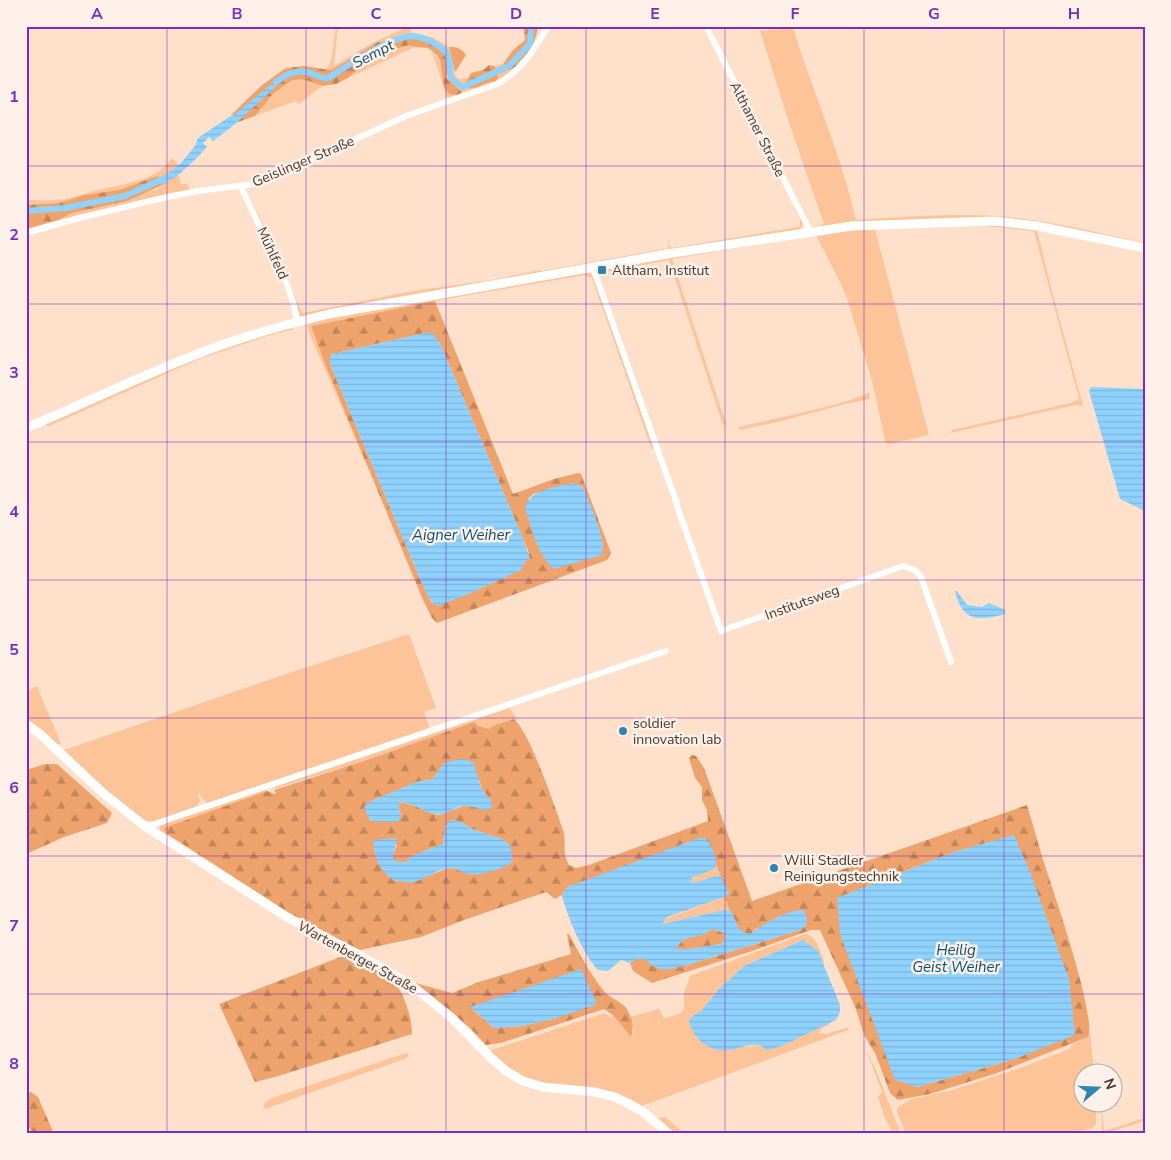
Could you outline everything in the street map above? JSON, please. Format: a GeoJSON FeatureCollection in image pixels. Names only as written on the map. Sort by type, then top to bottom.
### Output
{"type":"FeatureCollection","features":[{"type":"Feature","properties":{"kind":"main road"},"geometry":{"type":"LineString","coordinates":[[26,428],[186,358],[237,339],[298,322],[336,313],[810,231],[868,225],[994,221],[1037,226],[1145,248]]}},
{"type":"Feature","properties":{"kind":"main road","name":"Wartenberger Straße"},"geometry":{"type":"LineString","coordinates":[[26,724],[40,734],[103,793],[146,828],[287,918],[359,954],[411,985],[452,1018],[490,1057],[514,1076],[543,1087],[595,1092],[615,1097],[642,1111],[669,1134]]}},
{"type":"Feature","properties":{"kind":"street","name":"Geislinger Straße"},"geometry":{"type":"LineString","coordinates":[[26,233],[167,197],[198,191],[241,187],[267,179],[406,116],[507,79],[526,61],[548,26]]}},
{"type":"Feature","properties":{"kind":"street","name":"Althamer Straße"},"geometry":{"type":"LineString","coordinates":[[706,26],[810,231]]}},
{"type":"Feature","properties":{"kind":"street","name":"Mühlfeld"},"geometry":{"type":"LineString","coordinates":[[241,187],[287,284],[298,322]]}},
{"type":"Feature","properties":{"kind":"street","name":"Institutsweg"},"geometry":{"type":"LineString","coordinates":[[593,268],[721,631],[904,566],[916,571],[921,577],[950,662]]}},
{"type":"Feature","properties":{"kind":"street"},"geometry":{"type":"LineString","coordinates":[[146,828],[666,651]]}},
{"type":"Feature","properties":{"kind":"shaded area"},"geometry":{"type":"Polygon","coordinates":[[[336,26],[338,26],[334,66],[372,43],[410,26],[414,26],[410,32],[432,37],[449,47],[456,77],[459,79],[468,78],[465,84],[472,89],[498,78],[495,67],[504,63],[515,68],[498,81],[447,98],[432,51],[439,60],[444,83],[449,94],[454,86],[446,78],[449,66],[421,39],[411,38],[378,42],[331,70],[326,69],[331,61],[336,26]]]}},
{"type":"Feature","properties":{"kind":"shaded area"},"geometry":{"type":"Polygon","coordinates":[[[793,28],[843,171],[856,220],[943,215],[1013,218],[1070,226],[1145,243],[1145,245],[1031,223],[813,227],[824,224],[760,31],[793,28]]]}},
{"type":"Feature","properties":{"kind":"shaded area"},"geometry":{"type":"Polygon","coordinates":[[[409,45],[415,47],[348,78],[367,61],[382,53],[409,45]]]}},
{"type":"Feature","properties":{"kind":"shaded area"},"geometry":{"type":"Polygon","coordinates":[[[299,79],[322,86],[299,104],[296,101],[255,116],[280,89],[286,84],[299,79]]]}},
{"type":"Feature","properties":{"kind":"shaded area"},"geometry":{"type":"Polygon","coordinates":[[[171,158],[179,165],[160,179],[157,176],[119,190],[84,195],[59,203],[26,205],[26,200],[65,199],[133,182],[155,173],[164,167],[171,158]]]}},
{"type":"Feature","properties":{"kind":"shaded area"},"geometry":{"type":"Polygon","coordinates":[[[178,173],[181,184],[187,184],[190,190],[54,221],[72,213],[158,189],[178,173]]]}},
{"type":"Feature","properties":{"kind":"shaded area"},"geometry":{"type":"Polygon","coordinates":[[[250,199],[275,247],[303,313],[413,291],[491,280],[597,261],[597,264],[301,318],[291,290],[250,199]]]}},
{"type":"Feature","properties":{"kind":"shaded area"},"geometry":{"type":"Polygon","coordinates":[[[792,202],[803,223],[798,230],[668,249],[668,233],[669,246],[672,248],[798,227],[800,226],[800,219],[792,202]]]}},
{"type":"Feature","properties":{"kind":"shaded area"},"geometry":{"type":"Polygon","coordinates":[[[997,225],[1037,230],[1083,406],[1070,406],[952,433],[952,430],[1071,403],[1079,399],[1034,231],[985,226],[875,229],[929,435],[890,444],[886,443],[885,440],[872,381],[847,298],[816,235],[840,230],[997,225]]]}},
{"type":"Feature","properties":{"kind":"shaded area"},"geometry":{"type":"Polygon","coordinates":[[[809,236],[672,259],[726,424],[723,425],[669,260],[599,273],[602,270],[678,255],[809,236]]]}},
{"type":"Feature","properties":{"kind":"shaded area"},"geometry":{"type":"Polygon","coordinates":[[[664,249],[662,252],[601,263],[597,261],[664,249]]]}},
{"type":"Feature","properties":{"kind":"shaded area"},"geometry":{"type":"Polygon","coordinates":[[[584,272],[591,274],[595,281],[650,438],[652,450],[592,278],[585,275],[435,301],[311,326],[373,480],[310,335],[307,324],[326,318],[584,272]]]}},
{"type":"Feature","properties":{"kind":"shaded area"},"geometry":{"type":"Polygon","coordinates":[[[290,328],[294,329],[199,359],[49,426],[45,425],[146,379],[247,339],[290,328]]]}},
{"type":"Feature","properties":{"kind":"shaded area"},"geometry":{"type":"Polygon","coordinates":[[[869,392],[870,399],[739,430],[739,427],[829,406],[869,392]]]}},
{"type":"Feature","properties":{"kind":"shaded area"},"geometry":{"type":"Polygon","coordinates":[[[409,634],[436,708],[424,712],[430,729],[207,803],[198,793],[200,801],[197,806],[155,821],[140,819],[64,750],[289,673],[409,634]]]}},
{"type":"Feature","properties":{"kind":"shaded area"},"geometry":{"type":"Polygon","coordinates":[[[37,686],[61,744],[57,745],[26,721],[26,692],[37,686]]]}},
{"type":"Feature","properties":{"kind":"shaded area"},"geometry":{"type":"Polygon","coordinates":[[[510,708],[518,721],[513,719],[489,729],[478,726],[474,722],[364,761],[273,789],[301,778],[510,708]]]}},
{"type":"Feature","properties":{"kind":"shaded area"},"geometry":{"type":"Polygon","coordinates":[[[265,790],[267,791],[260,795],[165,828],[166,833],[239,882],[159,831],[160,826],[168,822],[265,790]]]}},
{"type":"Feature","properties":{"kind":"shaded area"},"geometry":{"type":"Polygon","coordinates":[[[716,867],[720,875],[692,883],[690,878],[716,867]]]}},
{"type":"Feature","properties":{"kind":"shaded area"},"geometry":{"type":"Polygon","coordinates":[[[724,897],[731,911],[724,910],[661,924],[667,918],[724,897]]]}},
{"type":"Feature","properties":{"kind":"shaded area"},"geometry":{"type":"Polygon","coordinates":[[[805,934],[809,935],[818,944],[824,961],[823,964],[818,951],[803,940],[744,966],[717,991],[702,1010],[690,1019],[745,1047],[784,1045],[829,1023],[819,1033],[826,1034],[849,1027],[848,1030],[642,1106],[619,1094],[606,1091],[533,1081],[514,1071],[491,1053],[491,1050],[605,1013],[610,1017],[614,1016],[631,1037],[634,1030],[630,1017],[659,1009],[664,1018],[679,1014],[684,1009],[684,993],[690,976],[805,934]]]}},
{"type":"Feature","properties":{"kind":"shaded area"},"geometry":{"type":"Polygon","coordinates":[[[1090,1033],[1093,1062],[1074,1062],[1074,1112],[1096,1112],[1096,1124],[1093,1128],[1080,1131],[1078,1134],[906,1134],[897,1108],[911,1099],[949,1091],[1020,1068],[1070,1049],[1072,1044],[1088,1037],[1090,1033]]]}},
{"type":"Feature","properties":{"kind":"shaded area"},"geometry":{"type":"Polygon","coordinates":[[[867,1052],[901,1134],[893,1134],[884,1116],[878,1097],[882,1092],[867,1052]]]}},
{"type":"Feature","properties":{"kind":"shaded area"},"geometry":{"type":"Polygon","coordinates":[[[406,1053],[409,1054],[407,1058],[265,1109],[263,1104],[272,1098],[406,1053]]]}},
{"type":"Feature","properties":{"kind":"shaded area"},"geometry":{"type":"Polygon","coordinates":[[[1101,1112],[1104,1131],[1145,1118],[1145,1121],[1102,1133],[1101,1112]]]}},
{"type":"Feature","properties":{"kind":"shaded area"},"geometry":{"type":"Polygon","coordinates":[[[665,1117],[685,1134],[675,1134],[658,1118],[665,1117]]]}},
{"type":"Feature","properties":{"kind":"green space"},"geometry":{"type":"Polygon","coordinates":[[[523,26],[538,26],[535,39],[525,58],[509,70],[503,64],[513,50],[525,40],[523,26]]]}},
{"type":"Feature","properties":{"kind":"green space"},"geometry":{"type":"Polygon","coordinates":[[[411,38],[432,38],[443,47],[449,66],[446,78],[462,92],[458,95],[449,94],[444,87],[440,61],[437,55],[428,48],[409,45],[382,53],[367,61],[348,78],[336,84],[322,86],[299,79],[291,81],[274,93],[255,116],[238,122],[232,114],[262,85],[286,68],[303,66],[331,70],[378,42],[411,38]]]}},
{"type":"Feature","properties":{"kind":"green space"},"geometry":{"type":"Polygon","coordinates":[[[449,47],[459,48],[466,55],[455,72],[449,47]]]}},
{"type":"Feature","properties":{"kind":"green space"},"geometry":{"type":"Polygon","coordinates":[[[489,65],[495,66],[498,78],[496,81],[475,88],[468,88],[465,84],[471,73],[483,70],[489,65]]]}},
{"type":"Feature","properties":{"kind":"green space"},"geometry":{"type":"Polygon","coordinates":[[[157,176],[167,183],[127,201],[72,213],[58,220],[26,229],[26,205],[59,203],[84,195],[119,190],[157,176]]]}},
{"type":"Feature","properties":{"kind":"green space"},"geometry":{"type":"Polygon","coordinates":[[[435,301],[513,494],[554,479],[578,473],[581,474],[611,553],[607,560],[437,623],[432,618],[423,600],[311,326],[435,301]],[[425,333],[332,354],[330,364],[420,579],[432,603],[466,595],[520,570],[529,553],[440,343],[425,333]],[[572,483],[533,494],[528,499],[603,550],[602,539],[583,487],[572,483]]]}},
{"type":"Feature","properties":{"kind":"green space"},"geometry":{"type":"Polygon","coordinates":[[[513,719],[526,737],[549,790],[564,833],[565,852],[569,865],[576,868],[589,865],[708,821],[707,810],[702,800],[702,787],[695,778],[689,758],[692,755],[696,756],[704,768],[752,901],[1027,805],[1067,932],[1081,984],[1087,1007],[1088,1037],[997,1073],[930,1094],[898,1100],[890,1093],[875,1053],[864,1035],[856,1009],[820,930],[811,930],[652,983],[633,971],[630,963],[636,959],[645,959],[654,967],[684,966],[800,930],[806,925],[757,928],[751,934],[743,933],[737,927],[724,897],[729,893],[716,863],[567,887],[562,895],[555,899],[546,892],[421,937],[360,950],[301,921],[166,833],[164,828],[267,791],[275,794],[274,790],[364,761],[474,722],[478,726],[489,729],[513,719]],[[444,763],[433,779],[417,782],[369,802],[401,816],[398,803],[413,805],[439,815],[488,797],[481,788],[480,781],[444,763]],[[452,820],[445,827],[443,844],[412,856],[406,862],[394,861],[393,855],[397,844],[374,840],[394,881],[413,882],[448,868],[458,869],[469,874],[504,840],[452,820]],[[1013,836],[954,852],[837,898],[917,1087],[1015,1059],[1013,836]]]}},
{"type":"Feature","properties":{"kind":"green space"},"geometry":{"type":"Polygon","coordinates":[[[45,764],[57,764],[112,813],[107,823],[64,837],[26,854],[26,770],[45,764]]]}},
{"type":"Feature","properties":{"kind":"green space"},"geometry":{"type":"Polygon","coordinates":[[[713,929],[724,933],[725,939],[721,944],[689,949],[675,949],[684,939],[702,935],[713,929]]]}},
{"type":"Feature","properties":{"kind":"green space"},"geometry":{"type":"Polygon","coordinates":[[[567,934],[569,934],[589,971],[604,991],[628,1011],[632,1024],[631,1037],[614,1016],[604,1009],[501,1043],[486,1045],[470,1028],[415,983],[452,993],[479,982],[571,954],[567,934]],[[470,1007],[494,1028],[522,1026],[557,1018],[470,1007]]]}},
{"type":"Feature","properties":{"kind":"green space"},"geometry":{"type":"Polygon","coordinates":[[[348,954],[379,968],[392,979],[402,993],[412,1026],[412,1034],[255,1082],[219,1004],[348,954]]]}},
{"type":"Feature","properties":{"kind":"green space"},"geometry":{"type":"Polygon","coordinates":[[[31,1092],[38,1097],[54,1134],[33,1134],[26,1123],[26,1093],[31,1092]]]}},
{"type":"Feature","properties":{"kind":"water"},"geometry":{"type":"Polygon","coordinates":[[[281,76],[283,80],[234,125],[213,141],[209,137],[203,143],[207,147],[197,158],[168,182],[161,185],[159,180],[181,163],[195,146],[198,138],[234,115],[281,76]]]}},
{"type":"Feature","properties":{"kind":"water","name":"Aigner Weiher"},"geometry":{"type":"Polygon","coordinates":[[[432,333],[440,343],[530,558],[525,562],[521,570],[437,606],[429,597],[420,579],[330,364],[332,354],[432,333]]]}},
{"type":"Feature","properties":{"kind":"water"},"geometry":{"type":"Polygon","coordinates":[[[1091,387],[1145,389],[1145,511],[1120,499],[1089,391],[1091,387]]]}},
{"type":"Feature","properties":{"kind":"water"},"geometry":{"type":"Polygon","coordinates":[[[572,483],[583,487],[600,530],[603,548],[602,555],[554,569],[539,549],[525,508],[532,497],[538,493],[572,483]]]}},
{"type":"Feature","properties":{"kind":"water"},"geometry":{"type":"Polygon","coordinates":[[[955,591],[957,591],[967,605],[982,607],[989,603],[1005,610],[1005,614],[987,618],[972,617],[962,609],[955,591]]]}},
{"type":"Feature","properties":{"kind":"water"},"geometry":{"type":"Polygon","coordinates":[[[459,759],[474,763],[481,788],[491,801],[492,807],[489,810],[465,806],[443,814],[435,814],[407,803],[398,803],[401,816],[398,822],[370,821],[364,807],[369,802],[417,782],[433,779],[444,763],[459,759]]]}},
{"type":"Feature","properties":{"kind":"water"},"geometry":{"type":"Polygon","coordinates":[[[452,820],[504,840],[510,845],[513,861],[486,873],[469,874],[450,868],[411,882],[394,881],[381,868],[374,852],[374,840],[396,838],[394,860],[406,862],[412,856],[443,844],[447,824],[452,820]]]}},
{"type":"Feature","properties":{"kind":"water","name":"Heilig Geist Weiher"},"geometry":{"type":"Polygon","coordinates":[[[1014,835],[1030,872],[1069,979],[1075,1035],[1015,1059],[917,1087],[895,1080],[840,934],[837,898],[954,852],[1014,835]]]}},
{"type":"Feature","properties":{"kind":"water"},"geometry":{"type":"Polygon","coordinates":[[[699,838],[705,838],[714,851],[716,867],[691,878],[692,883],[720,875],[729,893],[724,897],[667,917],[662,924],[724,910],[731,911],[739,929],[751,934],[768,922],[798,910],[804,910],[807,919],[806,925],[800,930],[672,969],[654,967],[645,959],[636,959],[630,963],[621,960],[608,971],[598,970],[587,955],[567,913],[562,895],[567,887],[699,838]],[[713,929],[702,935],[684,939],[675,949],[689,949],[721,944],[725,939],[724,933],[713,929]]]}},
{"type":"Feature","properties":{"kind":"water"},"geometry":{"type":"Polygon","coordinates":[[[803,940],[818,951],[840,1005],[840,1012],[836,1020],[784,1045],[769,1050],[759,1045],[744,1046],[731,1050],[716,1049],[698,1039],[689,1019],[702,1010],[717,991],[744,966],[803,940]]]}},
{"type":"Feature","properties":{"kind":"water"},"geometry":{"type":"Polygon","coordinates":[[[581,969],[597,1004],[557,1018],[522,1026],[494,1028],[470,1007],[581,969]]]}},
{"type":"Feature","properties":{"kind":"waterway","name":"Sempt"},"geometry":{"type":"LineString","coordinates":[[276,82],[289,74],[303,71],[322,78],[328,78],[380,47],[411,36],[428,40],[446,52],[449,58],[452,79],[463,87],[509,66],[530,44],[531,26]]}},
{"type":"Feature","properties":{"kind":"waterway","name":"Sempt"},"geometry":{"type":"LineString","coordinates":[[26,211],[65,208],[125,196],[167,177]]}},
{"type":"Feature","properties":{"kind":"place","name":"Altham, Institut"},"geometry":{"type":"Point","coordinates":[602,270]}},
{"type":"Feature","properties":{"kind":"place","name":"soldier innovation lab"},"geometry":{"type":"Point","coordinates":[623,731]}},
{"type":"Feature","properties":{"kind":"place","name":"Willi Stadler Reinigungstechnik"},"geometry":{"type":"Point","coordinates":[774,868]}}]}
